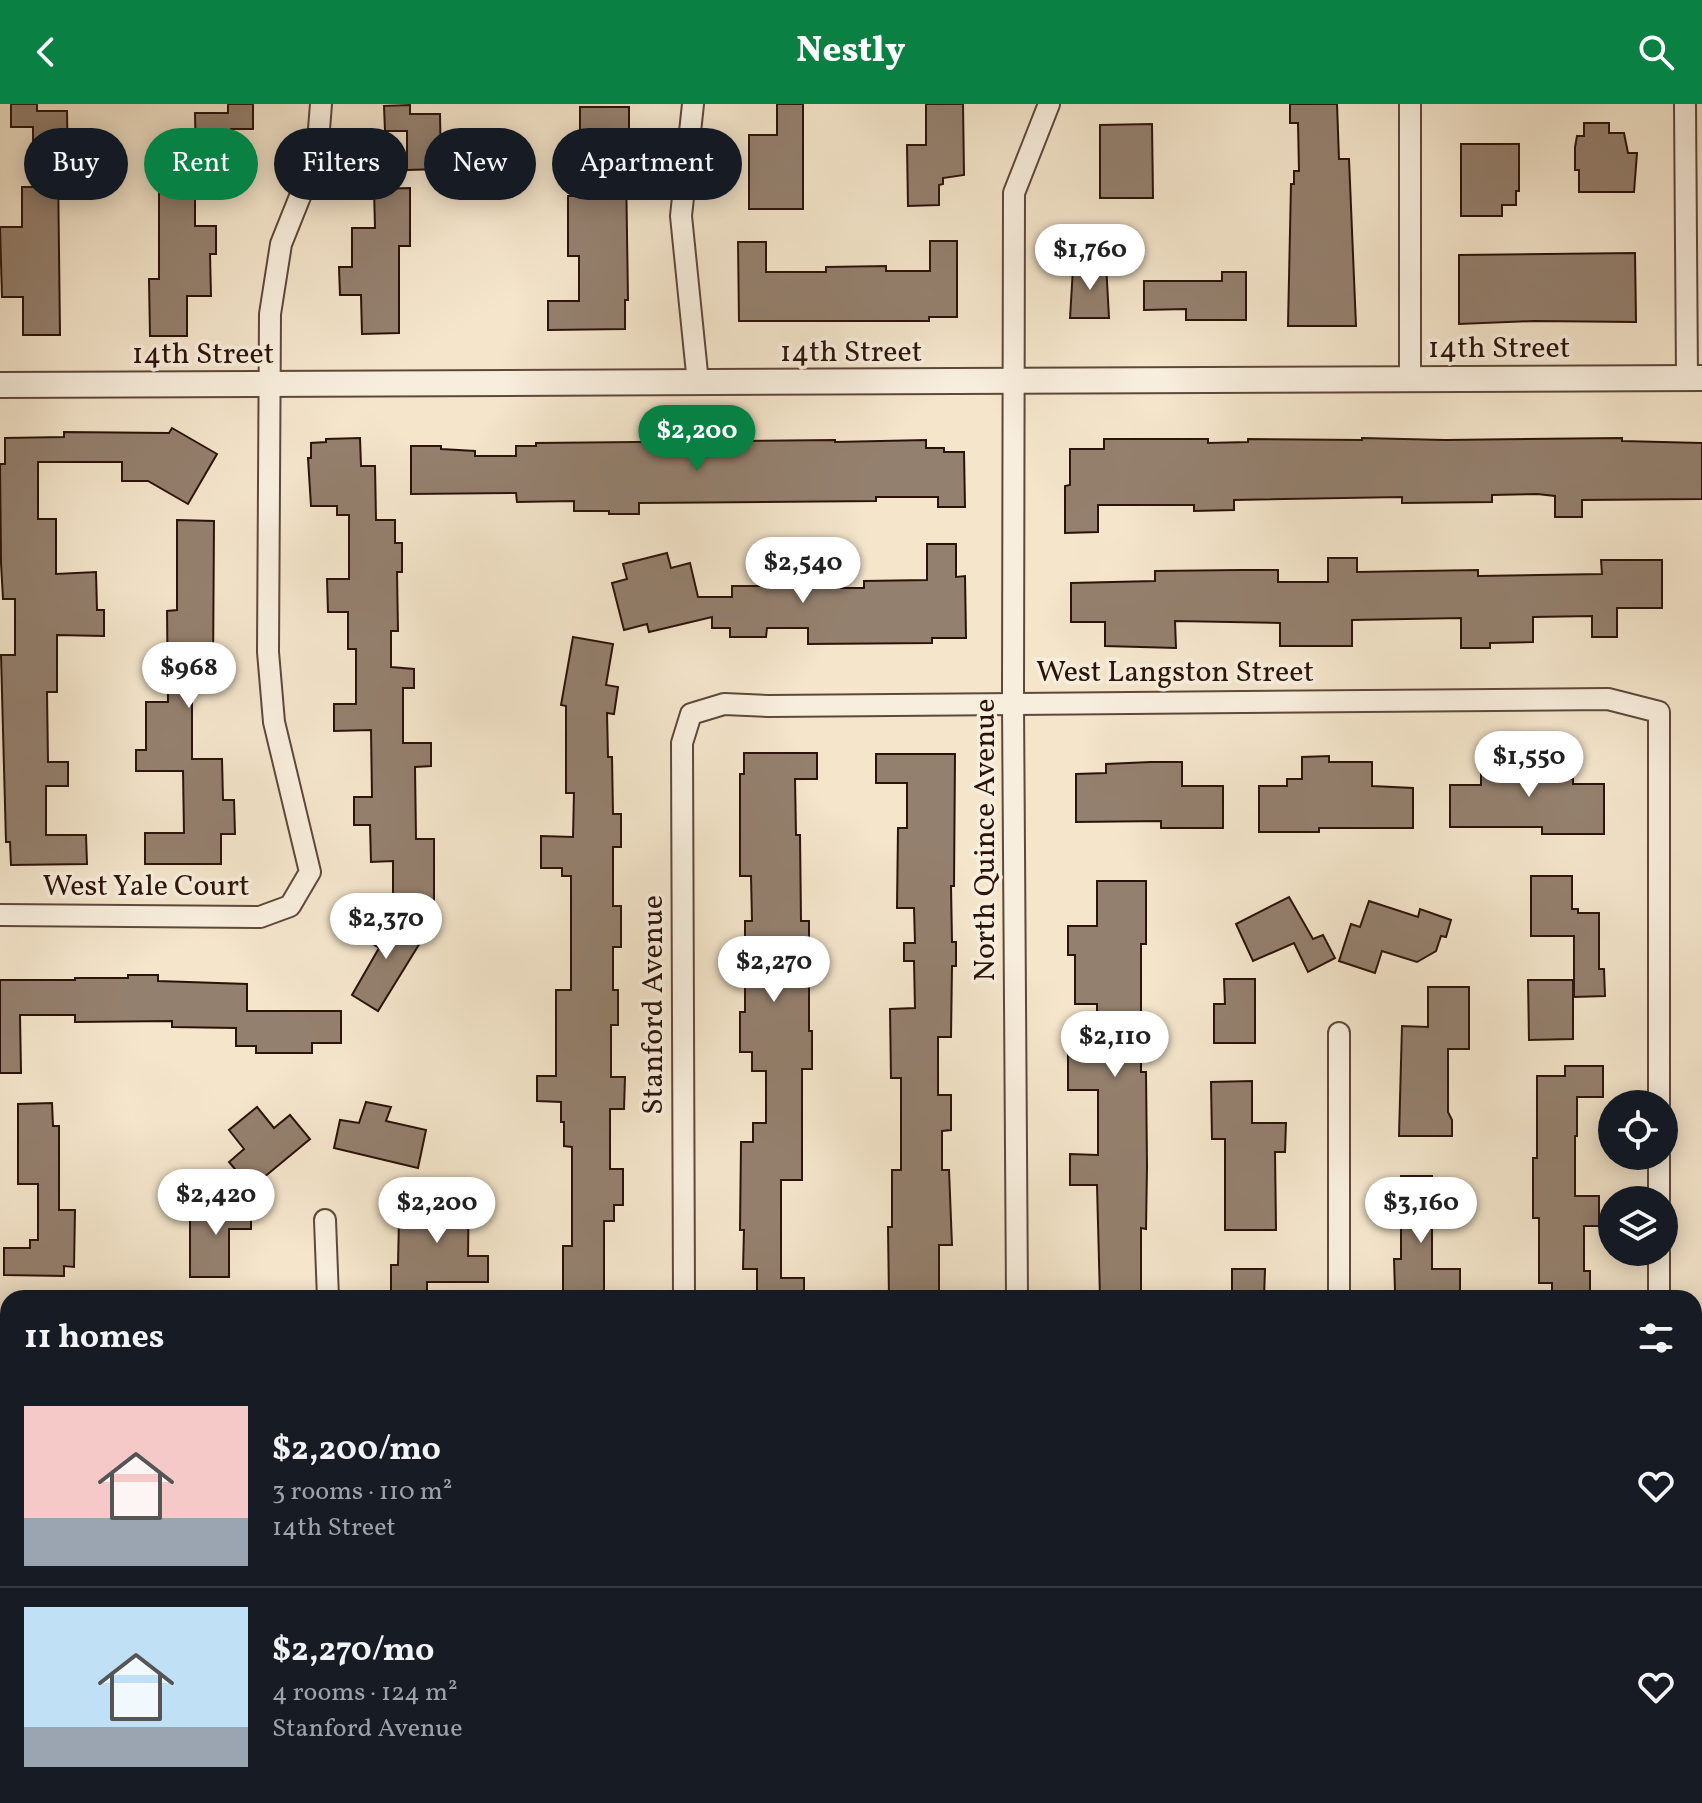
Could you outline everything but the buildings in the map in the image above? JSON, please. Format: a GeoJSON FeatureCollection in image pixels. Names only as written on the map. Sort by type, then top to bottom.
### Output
{"type":"FeatureCollection","features":[{"type":"Feature","properties":{"kind":"street"},"geometry":{"type":"LineString","coordinates":[[269,385],[270,314],[281,244],[317,154],[321,104]]}},
{"type":"Feature","properties":{"kind":"street"},"geometry":{"type":"LineString","coordinates":[[693,104],[681,216],[698,383]]}},
{"type":"Feature","properties":{"kind":"street","name":"North Quince Avenue"},"geometry":{"type":"LineString","coordinates":[[1017,1290],[1014,193],[1049,104]]}},
{"type":"Feature","properties":{"kind":"street"},"geometry":{"type":"LineString","coordinates":[[1410,104],[1410,380]]}},
{"type":"Feature","properties":{"kind":"street"},"geometry":{"type":"LineString","coordinates":[[1685,104],[1695,378]]}},
{"type":"Feature","properties":{"kind":"street","name":"14th Street"},"geometry":{"type":"LineString","coordinates":[[0,385],[1695,378]]}},
{"type":"Feature","properties":{"kind":"street","name":"West Yale Court"},"geometry":{"type":"LineString","coordinates":[[0,915],[260,917],[290,906],[310,872],[273,708],[268,652],[269,385]]}},
{"type":"Feature","properties":{"kind":"street","name":"West Langston Street"},"geometry":{"type":"LineString","coordinates":[[691,714],[724,704],[1608,699],[1659,712],[1659,1090]]}},
{"type":"Feature","properties":{"kind":"street","name":"Stanford Avenue"},"geometry":{"type":"LineString","coordinates":[[684,1290],[682,743],[691,714]]}},
{"type":"Feature","properties":{"kind":"street"},"geometry":{"type":"LineString","coordinates":[[1339,1033],[1339,1290]]}},
{"type":"Feature","properties":{"kind":"street"},"geometry":{"type":"LineString","coordinates":[[325,1220],[328,1290]]}},
{"type":"Feature","properties":{"kind":"street"},"geometry":{"type":"LineString","coordinates":[[1659,1266],[1659,1290]]}}]}
